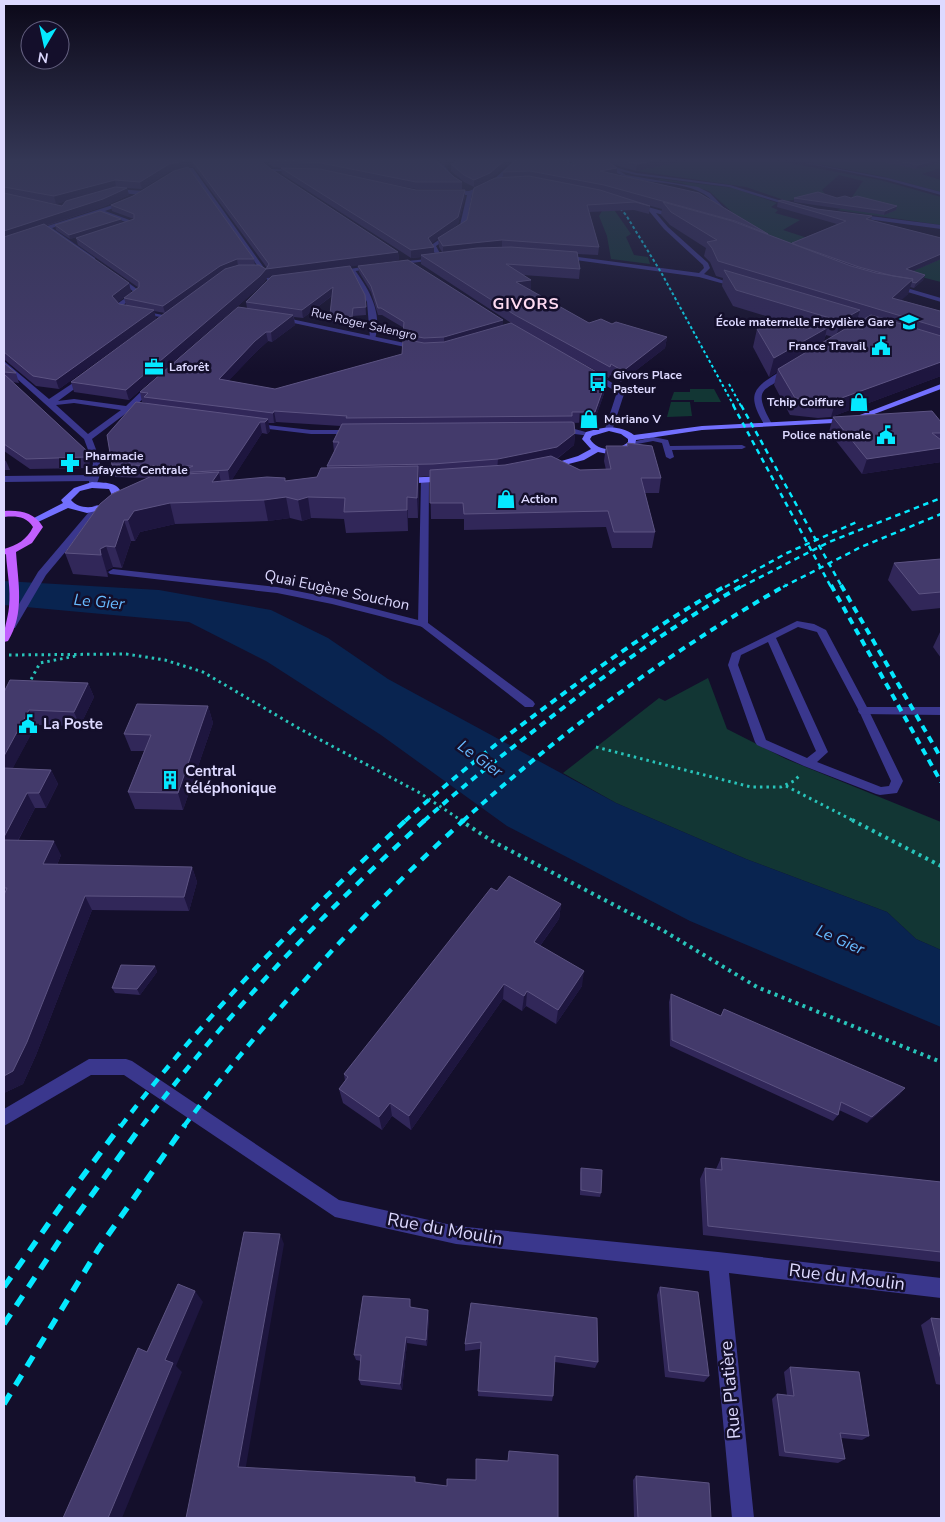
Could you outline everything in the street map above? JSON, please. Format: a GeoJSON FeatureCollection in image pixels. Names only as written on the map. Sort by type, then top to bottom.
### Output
{"type":"FeatureCollection","features":[{"type":"Feature","properties":{"kind":"main road"},"geometry":{"type":"LineString","coordinates":[[632,441],[702,428],[853,420],[941,386]]}},
{"type":"Feature","properties":{"kind":"main road"},"geometry":{"type":"LineString","coordinates":[[608,429],[624,432],[632,441],[630,447],[617,451],[598,449],[587,443],[586,439],[589,434],[608,429]]}},
{"type":"Feature","properties":{"kind":"main road"},"geometry":{"type":"LineString","coordinates":[[540,469],[582,458],[598,449]]}},
{"type":"Feature","properties":{"kind":"main road"},"geometry":{"type":"LineString","coordinates":[[396,481],[454,479]]}},
{"type":"Feature","properties":{"kind":"main road"},"geometry":{"type":"LineString","coordinates":[[93,481],[111,486],[121,494],[111,503],[97,508],[79,510],[68,504],[66,500],[69,495],[93,481]]}},
{"type":"Feature","properties":{"kind":"main road"},"geometry":{"type":"LineString","coordinates":[[35,520],[68,504]]}},
{"type":"Feature","properties":{"kind":"main road"},"geometry":{"type":"LineString","coordinates":[[4,514],[27,515],[35,520],[38,527],[35,535],[26,543],[8,551],[14,572],[16,603],[11,626],[4,640]]}},
{"type":"Feature","properties":{"kind":"street"},"geometry":{"type":"LineString","coordinates":[[4,242],[38,231]]}},
{"type":"Feature","properties":{"kind":"street"},"geometry":{"type":"LineString","coordinates":[[53,231],[101,264]]}},
{"type":"Feature","properties":{"kind":"street"},"geometry":{"type":"LineString","coordinates":[[233,231],[268,284],[279,279]]}},
{"type":"Feature","properties":{"kind":"street"},"geometry":{"type":"LineString","coordinates":[[441,258],[433,246],[455,231]]}},
{"type":"Feature","properties":{"kind":"street"},"geometry":{"type":"LineString","coordinates":[[670,231],[706,264],[707,268],[700,275]]}},
{"type":"Feature","properties":{"kind":"street"},"geometry":{"type":"LineString","coordinates":[[71,243],[80,240]]}},
{"type":"Feature","properties":{"kind":"street"},"geometry":{"type":"LineString","coordinates":[[558,256],[700,275],[742,289]]}},
{"type":"Feature","properties":{"kind":"street"},"geometry":{"type":"LineString","coordinates":[[391,265],[407,260],[450,257]]}},
{"type":"Feature","properties":{"kind":"street"},"geometry":{"type":"LineString","coordinates":[[407,260],[423,271]]}},
{"type":"Feature","properties":{"kind":"street"},"geometry":{"type":"LineString","coordinates":[[325,273],[381,266]]}},
{"type":"Feature","properties":{"kind":"street"},"geometry":{"type":"LineString","coordinates":[[108,270],[138,292],[119,305],[125,310],[166,317]]}},
{"type":"Feature","properties":{"kind":"street"},"geometry":{"type":"LineString","coordinates":[[352,270],[372,299],[374,315],[373,338]]}},
{"type":"Feature","properties":{"kind":"street"},"geometry":{"type":"LineString","coordinates":[[884,285],[941,300]]}},
{"type":"Feature","properties":{"kind":"street"},"geometry":{"type":"LineString","coordinates":[[158,323],[173,312]]}},
{"type":"Feature","properties":{"kind":"street","name":"Rue Roger Salengro"},"geometry":{"type":"LineString","coordinates":[[265,316],[302,322],[424,349]]}},
{"type":"Feature","properties":{"kind":"street"},"geometry":{"type":"LineString","coordinates":[[4,363],[88,438],[97,463],[97,471],[93,481],[4,479]]}},
{"type":"Feature","properties":{"kind":"street"},"geometry":{"type":"LineString","coordinates":[[768,424],[757,403],[759,393],[765,385],[796,366]]}},
{"type":"Feature","properties":{"kind":"street"},"geometry":{"type":"LineString","coordinates":[[586,371],[621,391],[608,429]]}},
{"type":"Feature","properties":{"kind":"street"},"geometry":{"type":"LineString","coordinates":[[49,404],[88,375]]}},
{"type":"Feature","properties":{"kind":"street"},"geometry":{"type":"LineString","coordinates":[[88,438],[128,408],[160,379]]}},
{"type":"Feature","properties":{"kind":"street"},"geometry":{"type":"LineString","coordinates":[[49,404],[74,401],[158,412]]}},
{"type":"Feature","properties":{"kind":"street"},"geometry":{"type":"LineString","coordinates":[[244,424],[311,432],[359,432]]}},
{"type":"Feature","properties":{"kind":"street"},"geometry":{"type":"LineString","coordinates":[[552,430],[571,430],[589,434]]}},
{"type":"Feature","properties":{"kind":"street"},"geometry":{"type":"LineString","coordinates":[[423,624],[425,480]]}},
{"type":"Feature","properties":{"kind":"street"},"geometry":{"type":"LineString","coordinates":[[11,626],[42,574],[97,508]]}},
{"type":"Feature","properties":{"kind":"street","name":"Quai Eugène Souchon"},"geometry":{"type":"LineString","coordinates":[[423,624],[529,704]]}},
{"type":"Feature","properties":{"kind":"street"},"geometry":{"type":"LineString","coordinates":[[864,710],[941,711]]}},
{"type":"Feature","properties":{"kind":"street","name":"Rue du Moulin"},"geometry":{"type":"LineString","coordinates":[[4,1118],[89,1067],[126,1067],[335,1208],[456,1235],[718,1262],[941,1288]]}},
{"type":"Feature","properties":{"kind":"street","name":"Rue Platière"},"geometry":{"type":"LineString","coordinates":[[718,1262],[743,1518]]}},
{"type":"Feature","properties":{"kind":"lane"},"geometry":{"type":"LineString","coordinates":[[632,441],[653,439],[665,442],[670,457]]}},
{"type":"Feature","properties":{"kind":"lane"},"geometry":{"type":"LineString","coordinates":[[667,448],[742,446]]}},
{"type":"Feature","properties":{"kind":"lane","name":"Quai Eugène Souchon"},"geometry":{"type":"LineString","coordinates":[[113,572],[198,579],[278,591],[423,624]]}},
{"type":"Feature","properties":{"kind":"lane"},"geometry":{"type":"LineString","coordinates":[[797,624],[821,630],[864,710],[896,781],[893,790],[880,791],[808,763],[761,742],[733,665],[737,653],[797,624]]}},
{"type":"Feature","properties":{"kind":"lane"},"geometry":{"type":"LineString","coordinates":[[770,637],[822,752],[808,763]]}},
{"type":"Feature","properties":{"kind":"path"},"geometry":{"type":"LineString","coordinates":[[20,685],[28,685],[40,664],[86,654]]}},
{"type":"Feature","properties":{"kind":"path"},"geometry":{"type":"LineString","coordinates":[[4,655],[126,654],[157,658],[203,672],[300,729],[420,793],[492,841],[664,931],[757,987],[941,1062]]}},
{"type":"Feature","properties":{"kind":"path"},"geometry":{"type":"LineString","coordinates":[[596,747],[744,786],[764,789],[786,786],[941,866]]}},
{"type":"Feature","properties":{"kind":"green space"},"geometry":{"type":"Polygon","coordinates":[[[605,231],[629,231],[631,234],[626,237],[634,255],[648,257],[650,264],[611,259],[605,231]]]}},
{"type":"Feature","properties":{"kind":"green space"},"geometry":{"type":"Polygon","coordinates":[[[761,231],[786,231],[866,257],[941,244],[941,282],[886,268],[792,251],[761,231]]]}},
{"type":"Feature","properties":{"kind":"green space"},"geometry":{"type":"Polygon","coordinates":[[[690,389],[714,389],[721,402],[671,400],[674,392],[690,392],[690,389]]]}},
{"type":"Feature","properties":{"kind":"green space"},"geometry":{"type":"Polygon","coordinates":[[[671,402],[690,402],[692,416],[667,417],[671,402]]]}},
{"type":"Feature","properties":{"kind":"green space"},"geometry":{"type":"Polygon","coordinates":[[[708,678],[727,729],[786,759],[941,822],[941,950],[916,939],[887,912],[746,859],[616,803],[563,773],[659,698],[665,701],[708,678]]]}},
{"type":"Feature","properties":{"kind":"water","name":"Le Gier"},"geometry":{"type":"Polygon","coordinates":[[[4,581],[159,590],[271,610],[328,638],[388,679],[616,803],[746,859],[887,912],[916,939],[941,950],[941,1027],[690,921],[507,826],[381,735],[266,661],[189,622],[4,605],[4,581]]]}},
{"type":"Feature","properties":{"kind":"building"},"geometry":{"type":"Polygon","coordinates":[[[22,231],[54,231],[129,283],[112,296],[119,304],[154,310],[56,380],[33,376],[4,352],[4,237],[22,231]]]}},
{"type":"Feature","properties":{"kind":"building"},"geometry":{"type":"Polygon","coordinates":[[[63,231],[82,231],[69,235],[63,231]]]}},
{"type":"Feature","properties":{"kind":"building"},"geometry":{"type":"Polygon","coordinates":[[[97,231],[234,231],[254,259],[237,259],[220,266],[163,306],[124,298],[139,287],[139,282],[76,238],[97,231]]]}},
{"type":"Feature","properties":{"kind":"building"},"geometry":{"type":"Polygon","coordinates":[[[245,231],[366,231],[398,252],[266,269],[269,264],[245,231]]]}},
{"type":"Feature","properties":{"kind":"building"},"geometry":{"type":"Polygon","coordinates":[[[381,231],[438,231],[428,238],[434,247],[411,250],[381,231]]]}},
{"type":"Feature","properties":{"kind":"building"},"geometry":{"type":"Polygon","coordinates":[[[449,231],[594,231],[599,247],[502,240],[443,246],[438,238],[449,231]]]}},
{"type":"Feature","properties":{"kind":"building"},"geometry":{"type":"Polygon","coordinates":[[[702,231],[759,231],[851,266],[876,273],[913,279],[892,298],[941,310],[941,328],[718,261],[707,242],[717,240],[702,231]]]}},
{"type":"Feature","properties":{"kind":"building"},"geometry":{"type":"Polygon","coordinates":[[[821,231],[913,231],[941,238],[941,254],[906,269],[925,275],[916,283],[912,282],[913,279],[859,267],[792,243],[821,231]]]}},
{"type":"Feature","properties":{"kind":"building"},"geometry":{"type":"Polygon","coordinates":[[[511,247],[577,252],[580,269],[506,264],[531,280],[516,282],[589,323],[601,319],[612,324],[616,322],[667,337],[623,371],[611,364],[610,367],[515,315],[421,255],[477,248],[511,247]]]}},
{"type":"Feature","properties":{"kind":"building"},"geometry":{"type":"Polygon","coordinates":[[[408,260],[503,320],[444,337],[424,338],[403,334],[404,322],[378,308],[371,286],[358,266],[408,260]]]}},
{"type":"Feature","properties":{"kind":"building"},"geometry":{"type":"Polygon","coordinates":[[[239,265],[259,265],[266,269],[126,390],[71,382],[225,269],[239,265]]]}},
{"type":"Feature","properties":{"kind":"building"},"geometry":{"type":"Polygon","coordinates":[[[350,266],[365,295],[366,307],[353,308],[352,317],[330,314],[333,287],[302,310],[246,302],[272,276],[350,266]]]}},
{"type":"Feature","properties":{"kind":"building"},"geometry":{"type":"Polygon","coordinates":[[[724,270],[860,310],[840,321],[736,290],[724,270]]]}},
{"type":"Feature","properties":{"kind":"building"},"geometry":{"type":"Polygon","coordinates":[[[238,307],[293,315],[271,332],[266,332],[255,341],[219,379],[275,389],[402,354],[403,339],[424,343],[444,342],[511,323],[607,378],[595,412],[572,412],[572,416],[346,418],[347,416],[274,411],[273,413],[144,397],[148,393],[140,392],[238,307]]]}},
{"type":"Feature","properties":{"kind":"building"},"geometry":{"type":"Polygon","coordinates":[[[871,315],[941,336],[941,362],[836,400],[823,401],[795,398],[778,369],[845,329],[863,329],[852,326],[871,315]]]}},
{"type":"Feature","properties":{"kind":"building"},"geometry":{"type":"Polygon","coordinates":[[[827,328],[774,358],[757,329],[827,328]]]}},
{"type":"Feature","properties":{"kind":"building"},"geometry":{"type":"Polygon","coordinates":[[[4,363],[16,373],[4,372],[4,363]]]}},
{"type":"Feature","properties":{"kind":"building"},"geometry":{"type":"Polygon","coordinates":[[[4,374],[87,451],[87,457],[26,459],[4,444],[4,374]]]}},
{"type":"Feature","properties":{"kind":"building"},"geometry":{"type":"Polygon","coordinates":[[[136,402],[268,419],[265,422],[260,422],[228,470],[177,473],[193,466],[112,465],[107,435],[136,402]]]}},
{"type":"Feature","properties":{"kind":"building"},"geometry":{"type":"Polygon","coordinates":[[[932,411],[941,422],[941,433],[932,433],[941,440],[941,448],[867,459],[833,417],[932,411]]]}},
{"type":"Feature","properties":{"kind":"building"},"geometry":{"type":"Polygon","coordinates":[[[574,423],[575,433],[557,447],[498,459],[433,464],[327,466],[339,442],[333,442],[342,424],[574,423]]]}},
{"type":"Feature","properties":{"kind":"building"},"geometry":{"type":"Polygon","coordinates":[[[627,443],[652,446],[661,478],[641,478],[655,532],[614,532],[608,511],[464,514],[463,503],[430,503],[430,470],[505,465],[551,456],[580,470],[611,469],[606,446],[628,446],[627,443]]]}},
{"type":"Feature","properties":{"kind":"building"},"geometry":{"type":"Polygon","coordinates":[[[418,466],[417,498],[407,497],[407,510],[344,512],[345,498],[308,497],[298,500],[286,497],[264,500],[170,503],[134,511],[128,520],[124,520],[115,547],[106,546],[100,549],[101,555],[65,553],[100,504],[112,494],[152,476],[219,472],[212,482],[267,477],[285,478],[285,481],[317,477],[321,468],[418,466]]]}},
{"type":"Feature","properties":{"kind":"building"},"geometry":{"type":"Polygon","coordinates":[[[941,559],[941,592],[919,594],[894,563],[941,559]]]}},
{"type":"Feature","properties":{"kind":"building"},"geometry":{"type":"Polygon","coordinates":[[[10,680],[88,683],[74,712],[29,710],[4,756],[4,692],[10,680]]]}},
{"type":"Feature","properties":{"kind":"building","name":"Central téléphonique"},"geometry":{"type":"Polygon","coordinates":[[[137,704],[208,706],[178,793],[128,792],[151,735],[124,734],[137,704]]]}},
{"type":"Feature","properties":{"kind":"building"},"geometry":{"type":"Polygon","coordinates":[[[4,768],[51,770],[39,793],[27,793],[4,837],[4,768]]]}},
{"type":"Feature","properties":{"kind":"building"},"geometry":{"type":"Polygon","coordinates":[[[4,840],[54,841],[43,864],[192,867],[184,897],[85,896],[27,1042],[13,1071],[4,1076],[4,895],[7,888],[4,888],[4,840]]]}},
{"type":"Feature","properties":{"kind":"building"},"geometry":{"type":"Polygon","coordinates":[[[509,876],[561,904],[534,942],[584,971],[558,1010],[527,991],[524,996],[504,984],[409,1116],[390,1103],[379,1117],[339,1089],[348,1077],[344,1074],[491,888],[497,891],[509,876]]]}},
{"type":"Feature","properties":{"kind":"building"},"geometry":{"type":"Polygon","coordinates":[[[121,965],[155,966],[137,989],[112,988],[121,965]]]}},
{"type":"Feature","properties":{"kind":"building"},"geometry":{"type":"Polygon","coordinates":[[[671,994],[721,1016],[724,1009],[905,1088],[872,1117],[841,1102],[838,1115],[672,1040],[671,994]]]}},
{"type":"Feature","properties":{"kind":"building"},"geometry":{"type":"Polygon","coordinates":[[[721,1158],[941,1182],[941,1252],[708,1226],[705,1168],[722,1170],[721,1158]]]}},
{"type":"Feature","properties":{"kind":"building"},"geometry":{"type":"Polygon","coordinates":[[[581,1168],[602,1170],[601,1193],[581,1190],[581,1168]]]}},
{"type":"Feature","properties":{"kind":"building"},"geometry":{"type":"Polygon","coordinates":[[[244,1232],[280,1234],[238,1467],[415,1477],[415,1482],[447,1486],[447,1479],[476,1480],[476,1459],[508,1461],[509,1451],[558,1455],[558,1518],[186,1518],[244,1232]]]}},
{"type":"Feature","properties":{"kind":"building"},"geometry":{"type":"Polygon","coordinates":[[[178,1284],[195,1291],[165,1360],[173,1363],[108,1518],[63,1518],[138,1348],[147,1352],[178,1284]]]}},
{"type":"Feature","properties":{"kind":"building"},"geometry":{"type":"Polygon","coordinates":[[[660,1287],[698,1292],[709,1376],[669,1371],[660,1287]]]}},
{"type":"Feature","properties":{"kind":"building"},"geometry":{"type":"Polygon","coordinates":[[[363,1296],[410,1299],[410,1307],[428,1310],[426,1340],[406,1337],[400,1384],[359,1380],[361,1355],[354,1355],[363,1296]]]}},
{"type":"Feature","properties":{"kind":"building"},"geometry":{"type":"Polygon","coordinates":[[[471,1303],[597,1318],[598,1362],[555,1356],[553,1396],[478,1391],[481,1342],[465,1344],[471,1303]]]}},
{"type":"Feature","properties":{"kind":"building"},"geometry":{"type":"Polygon","coordinates":[[[931,1318],[941,1319],[941,1360],[931,1318]]]}},
{"type":"Feature","properties":{"kind":"building"},"geometry":{"type":"Polygon","coordinates":[[[790,1367],[859,1372],[869,1436],[840,1433],[845,1459],[785,1452],[777,1394],[794,1396],[790,1367]]]}},
{"type":"Feature","properties":{"kind":"building"},"geometry":{"type":"Polygon","coordinates":[[[636,1476],[709,1483],[711,1518],[638,1518],[636,1476]]]}},
{"type":"Feature","properties":{"kind":"railway"},"geometry":{"type":"LineString","coordinates":[[636,231],[662,274],[734,406]]}},
{"type":"Feature","properties":{"kind":"railway"},"geometry":{"type":"LineString","coordinates":[[729,384],[741,406]]}},
{"type":"Feature","properties":{"kind":"railway"},"geometry":{"type":"LineString","coordinates":[[733,405],[808,544]]}},
{"type":"Feature","properties":{"kind":"railway"},"geometry":{"type":"LineString","coordinates":[[741,405],[816,540]]}},
{"type":"Feature","properties":{"kind":"railway"},"geometry":{"type":"LineString","coordinates":[[820,547],[941,498]]}},
{"type":"Feature","properties":{"kind":"railway"},"geometry":{"type":"LineString","coordinates":[[829,563],[861,547],[941,514]]}},
{"type":"Feature","properties":{"kind":"railway"},"geometry":{"type":"LineString","coordinates":[[816,540],[859,521]]}},
{"type":"Feature","properties":{"kind":"railway"},"geometry":{"type":"LineString","coordinates":[[808,544],[816,540]]}},
{"type":"Feature","properties":{"kind":"railway"},"geometry":{"type":"LineString","coordinates":[[816,540],[820,547]]}},
{"type":"Feature","properties":{"kind":"railway"},"geometry":{"type":"LineString","coordinates":[[725,587],[808,544]]}},
{"type":"Feature","properties":{"kind":"railway"},"geometry":{"type":"LineString","coordinates":[[808,544],[812,551]]}},
{"type":"Feature","properties":{"kind":"railway"},"geometry":{"type":"LineString","coordinates":[[812,551],[820,547]]}},
{"type":"Feature","properties":{"kind":"railway"},"geometry":{"type":"LineString","coordinates":[[820,547],[829,563]]}},
{"type":"Feature","properties":{"kind":"railway"},"geometry":{"type":"LineString","coordinates":[[741,587],[812,551]]}},
{"type":"Feature","properties":{"kind":"railway"},"geometry":{"type":"LineString","coordinates":[[812,551],[821,568]]}},
{"type":"Feature","properties":{"kind":"railway"},"geometry":{"type":"LineString","coordinates":[[821,568],[829,563]]}},
{"type":"Feature","properties":{"kind":"railway"},"geometry":{"type":"LineString","coordinates":[[829,563],[842,587]]}},
{"type":"Feature","properties":{"kind":"railway"},"geometry":{"type":"LineString","coordinates":[[783,587],[821,568]]}},
{"type":"Feature","properties":{"kind":"railway"},"geometry":{"type":"LineString","coordinates":[[821,568],[831,587]]}},
{"type":"Feature","properties":{"kind":"railway"},"geometry":{"type":"LineString","coordinates":[[405,821],[510,733],[613,658],[727,585]]}},
{"type":"Feature","properties":{"kind":"railway"},"geometry":{"type":"LineString","coordinates":[[424,821],[487,768],[605,676],[686,620],[743,585]]}},
{"type":"Feature","properties":{"kind":"railway"},"geometry":{"type":"LineString","coordinates":[[463,821],[578,724],[618,694],[700,637],[786,585]]}},
{"type":"Feature","properties":{"kind":"railway"},"geometry":{"type":"LineString","coordinates":[[831,585],[941,782]]}},
{"type":"Feature","properties":{"kind":"railway"},"geometry":{"type":"LineString","coordinates":[[841,585],[941,758]]}},
{"type":"Feature","properties":{"kind":"railway"},"geometry":{"type":"LineString","coordinates":[[121,1126],[221,1005],[293,929],[406,820]]}},
{"type":"Feature","properties":{"kind":"railway"},"geometry":{"type":"LineString","coordinates":[[142,1126],[207,1045],[276,967],[349,892],[425,820]]}},
{"type":"Feature","properties":{"kind":"railway"},"geometry":{"type":"LineString","coordinates":[[184,1126],[249,1045],[317,967],[389,892],[464,820]]}},
{"type":"Feature","properties":{"kind":"railway"},"geometry":{"type":"LineString","coordinates":[[4,1287],[121,1125]]}},
{"type":"Feature","properties":{"kind":"railway"},"geometry":{"type":"LineString","coordinates":[[4,1324],[63,1235],[142,1125]]}},
{"type":"Feature","properties":{"kind":"railway"},"geometry":{"type":"LineString","coordinates":[[4,1404],[99,1248],[185,1125]]}},
{"type":"Feature","properties":{"kind":"place","name":"École maternelle Freydière Gare"},"geometry":{"type":"Point","coordinates":[909,322]}},
{"type":"Feature","properties":{"kind":"place","name":"France Travail"},"geometry":{"type":"Point","coordinates":[881,346]}},
{"type":"Feature","properties":{"kind":"place","name":"Laforêt"},"geometry":{"type":"Point","coordinates":[154,367]}},
{"type":"Feature","properties":{"kind":"place","name":"Givors Place Pasteur"},"geometry":{"type":"Point","coordinates":[598,382]}},
{"type":"Feature","properties":{"kind":"place","name":"Tchip Coiffure"},"geometry":{"type":"Point","coordinates":[859,402]}},
{"type":"Feature","properties":{"kind":"place","name":"Mariano V"},"geometry":{"type":"Point","coordinates":[589,419]}},
{"type":"Feature","properties":{"kind":"place","name":"Police nationale"},"geometry":{"type":"Point","coordinates":[886,435]}},
{"type":"Feature","properties":{"kind":"place","name":"Pharmacie Lafayette Centrale"},"geometry":{"type":"Point","coordinates":[70,463]}},
{"type":"Feature","properties":{"kind":"place","name":"Action"},"geometry":{"type":"Point","coordinates":[506,499]}},
{"type":"Feature","properties":{"kind":"place","name":"La Poste"},"geometry":{"type":"Point","coordinates":[28,724]}},
{"type":"Feature","properties":{"kind":"place","name":"Central téléphonique"},"geometry":{"type":"Point","coordinates":[170,780]}},
{"type":"Feature","properties":{"kind":"district","name":"GIVORS"},"geometry":{"type":"Point","coordinates":[526,304]}}]}
